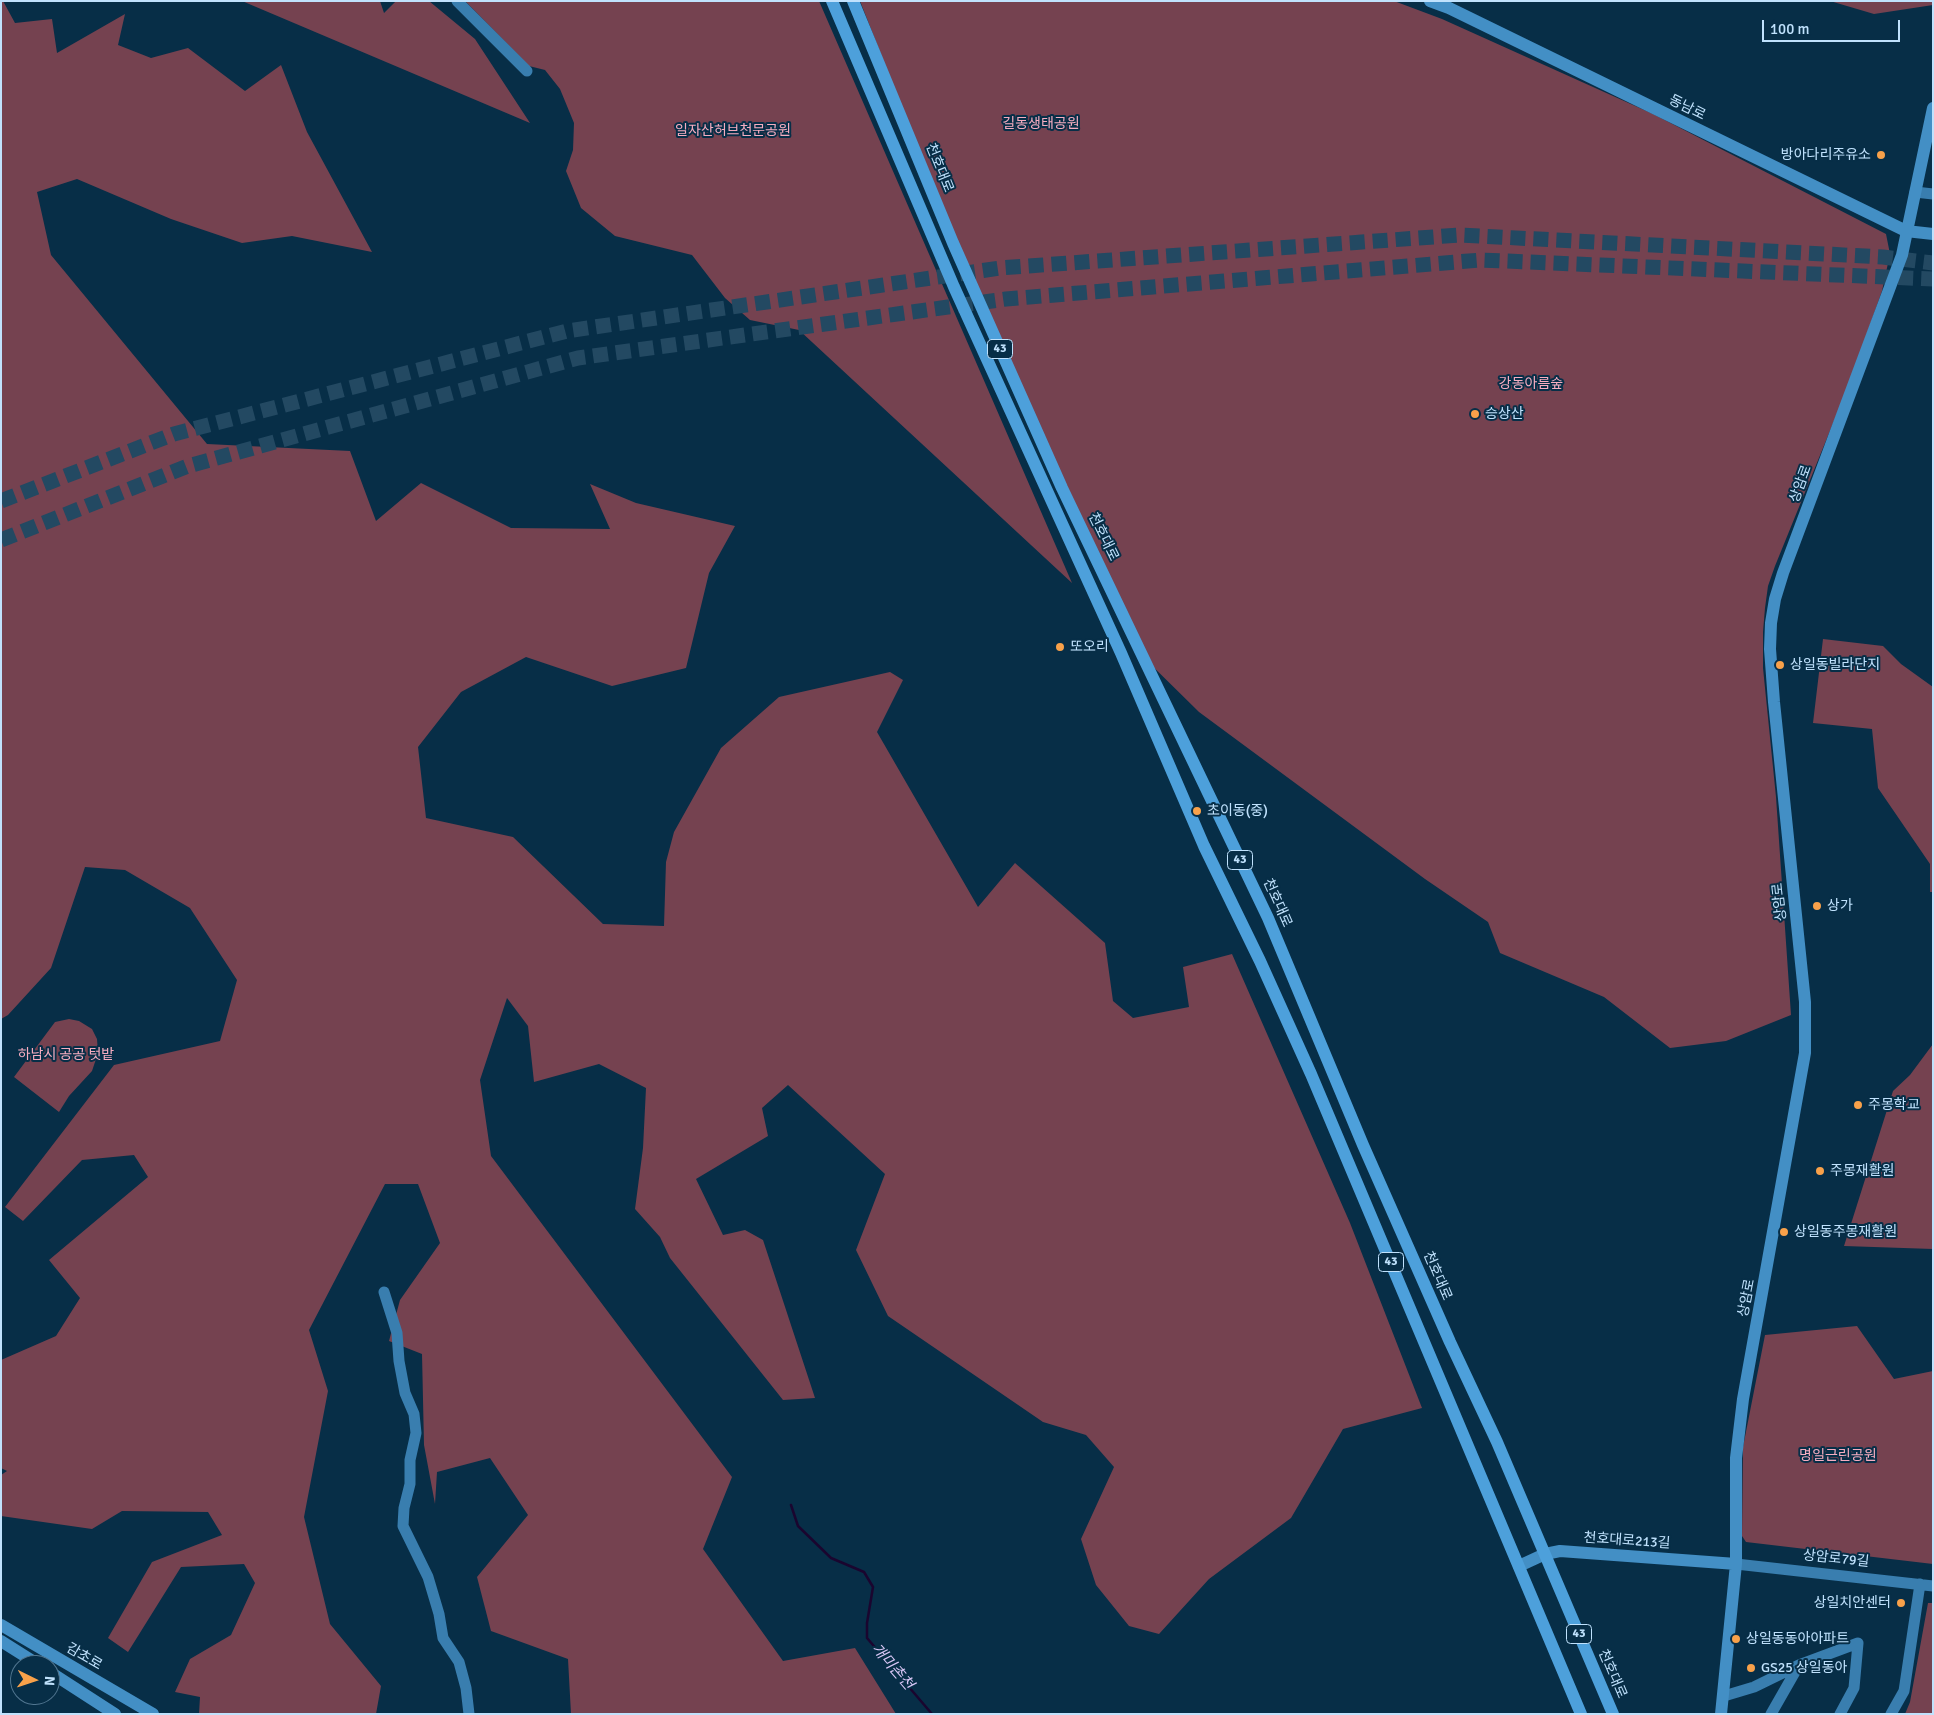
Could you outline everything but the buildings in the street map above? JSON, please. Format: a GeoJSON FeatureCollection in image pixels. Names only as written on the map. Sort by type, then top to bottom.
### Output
{"type":"FeatureCollection","features":[{"type":"Feature","properties":{"kind":"main road","name":"43"},"geometry":{"type":"LineString","coordinates":[[832,1],[954,287],[1121,654],[1204,846],[1260,960],[1311,1074],[1581,1714]]}},
{"type":"Feature","properties":{"kind":"main road","name":"천호대로"},"geometry":{"type":"LineString","coordinates":[[853,1],[1003,357],[1062,488],[1268,918],[1363,1145],[1450,1342],[1497,1442],[1613,1714]]}},
{"type":"Feature","properties":{"kind":"main road","name":"동남로"},"geometry":{"type":"LineString","coordinates":[[1430,1],[1449,8],[1906,231],[1933,234]]}},
{"type":"Feature","properties":{"kind":"main road","name":"상암로"},"geometry":{"type":"LineString","coordinates":[[1721,1714],[1736,1564],[1736,1458],[1743,1398],[1801,1085],[1806,1031],[1774,702],[1770,650],[1771,624],[1775,599],[1783,574],[1902,255],[1933,108]]}},
{"type":"Feature","properties":{"kind":"main road","name":"천호대로213길"},"geometry":{"type":"LineString","coordinates":[[1519,1566],[1545,1554],[1560,1552],[1736,1564]]}},
{"type":"Feature","properties":{"kind":"main road","name":"감초로"},"geometry":{"type":"LineString","coordinates":[[1,1625],[153,1714]]}},
{"type":"Feature","properties":{"kind":"main road"},"geometry":{"type":"LineString","coordinates":[[1,1641],[24,1655]]}},
{"type":"Feature","properties":{"kind":"main road"},"geometry":{"type":"LineString","coordinates":[[60,1678],[115,1714]]}},
{"type":"Feature","properties":{"kind":"street"},"geometry":{"type":"LineString","coordinates":[[457,1],[527,71]]}},
{"type":"Feature","properties":{"kind":"street"},"geometry":{"type":"LineString","coordinates":[[1915,192],[1933,194]]}},
{"type":"Feature","properties":{"kind":"street"},"geometry":{"type":"LineString","coordinates":[[384,1292],[397,1333],[399,1361],[416,1433],[410,1460],[410,1484],[404,1508],[403,1526],[428,1577],[439,1614],[442,1638],[459,1662],[466,1688],[469,1714]]}},
{"type":"Feature","properties":{"kind":"street","name":"상암로79길"},"geometry":{"type":"LineString","coordinates":[[1736,1564],[1933,1586]]}},
{"type":"Feature","properties":{"kind":"street"},"geometry":{"type":"LineString","coordinates":[[1890,1714],[1906,1685],[1920,1584]]}},
{"type":"Feature","properties":{"kind":"street"},"geometry":{"type":"LineString","coordinates":[[1724,1696],[1754,1687],[1799,1665],[1858,1643],[1854,1688],[1840,1714]]}},
{"type":"Feature","properties":{"kind":"street"},"geometry":{"type":"LineString","coordinates":[[1774,1713],[1799,1665]]}},
{"type":"Feature","properties":{"kind":"green space"},"geometry":{"type":"Polygon","coordinates":[[[1,1],[3,1],[15,23],[52,19],[57,53],[125,14],[118,45],[151,58],[188,48],[245,91],[281,65],[307,132],[372,252],[292,236],[242,243],[171,219],[77,179],[37,192],[51,255],[207,444],[350,451],[376,521],[421,483],[511,528],[610,529],[590,484],[636,503],[735,526],[709,573],[686,668],[612,686],[526,657],[461,692],[418,747],[426,818],[513,837],[603,924],[664,926],[666,862],[674,832],[721,748],[779,697],[890,672],[903,680],[877,732],[978,907],[1015,863],[1105,943],[1113,1001],[1133,1018],[1189,1007],[1183,967],[1232,954],[1350,1223],[1422,1408],[1343,1429],[1291,1518],[1209,1579],[1159,1634],[1129,1626],[1096,1585],[1081,1539],[1114,1467],[1086,1435],[1043,1422],[888,1316],[856,1250],[885,1174],[788,1085],[762,1108],[768,1136],[696,1179],[723,1235],[745,1230],[763,1240],[815,1398],[783,1400],[670,1258],[660,1237],[635,1209],[643,1148],[646,1088],[599,1064],[534,1082],[528,1026],[507,998],[480,1080],[491,1156],[732,1477],[703,1549],[783,1661],[855,1648],[896,1714],[571,1714],[568,1659],[491,1631],[477,1577],[528,1515],[490,1458],[437,1472],[435,1504],[424,1445],[422,1354],[389,1341],[400,1300],[440,1243],[418,1184],[385,1184],[309,1330],[328,1391],[304,1517],[330,1624],[381,1686],[376,1714],[199,1714],[200,1697],[175,1692],[190,1659],[231,1635],[255,1583],[244,1564],[181,1567],[128,1652],[108,1638],[152,1562],[222,1535],[208,1512],[122,1511],[92,1529],[1,1516],[1,1475],[7,1471],[1,1468],[1,1360],[56,1336],[80,1298],[49,1260],[148,1177],[134,1155],[82,1160],[23,1221],[5,1207],[114,1065],[220,1041],[237,980],[190,908],[125,870],[85,867],[51,968],[8,1015],[1,1019],[1,1]]]}},
{"type":"Feature","properties":{"kind":"green space"},"geometry":{"type":"Polygon","coordinates":[[[242,1],[380,1],[384,13],[396,1],[429,1],[475,39],[530,123],[242,1]]]}},
{"type":"Feature","properties":{"kind":"green space","name":"일자산허브천문공원"},"geometry":{"type":"Polygon","coordinates":[[[465,1],[819,1],[1072,583],[799,330],[750,320],[725,298],[692,255],[615,236],[581,208],[566,171],[573,150],[574,123],[560,89],[545,70],[529,66],[465,1]]]}},
{"type":"Feature","properties":{"kind":"green space","name":"강동아름숲"},"geometry":{"type":"Polygon","coordinates":[[[860,1],[1394,1],[1442,19],[1653,114],[1886,234],[1890,254],[1882,291],[1849,384],[1775,566],[1768,586],[1765,608],[1763,668],[1776,797],[1791,1015],[1726,1041],[1670,1048],[1604,997],[1500,953],[1488,922],[1425,879],[1199,712],[1134,648],[971,283],[860,1]]]}},
{"type":"Feature","properties":{"kind":"green space"},"geometry":{"type":"Polygon","coordinates":[[[1830,1],[1933,1],[1933,5],[1874,14],[1830,1]]]}},
{"type":"Feature","properties":{"kind":"green space"},"geometry":{"type":"Polygon","coordinates":[[[1823,639],[1883,646],[1901,664],[1933,687],[1933,892],[1930,892],[1930,864],[1878,788],[1872,729],[1813,723],[1823,639]]]}},
{"type":"Feature","properties":{"kind":"green space","name":"하남시 공공 텃밭"},"geometry":{"type":"Polygon","coordinates":[[[69,1019],[79,1021],[92,1029],[97,1039],[98,1053],[92,1071],[69,1096],[59,1112],[14,1077],[55,1022],[69,1019]]]}},
{"type":"Feature","properties":{"kind":"green space"},"geometry":{"type":"Polygon","coordinates":[[[1933,1044],[1933,1249],[1844,1246],[1893,1091],[1910,1075],[1933,1044]]]}},
{"type":"Feature","properties":{"kind":"green space","name":"명일근린공원"},"geometry":{"type":"Polygon","coordinates":[[[1857,1326],[1894,1379],[1933,1371],[1933,1564],[1746,1542],[1742,1536],[1743,1447],[1765,1335],[1857,1326]]]}},
{"type":"Feature","properties":{"kind":"green space"},"geometry":{"type":"Polygon","coordinates":[[[1928,1603],[1933,1603],[1933,1714],[1905,1714],[1910,1702],[1928,1603]]]}},
{"type":"Feature","properties":{"kind":"waterway","name":"개미촌천"},"geometry":{"type":"LineString","coordinates":[[791,1505],[798,1526],[831,1558],[864,1572],[873,1587],[867,1623],[867,1638],[932,1714]]}},
{"type":"Feature","properties":{"kind":"tunnel"},"geometry":{"type":"LineString","coordinates":[[1,501],[174,434],[567,331],[1000,268],[1460,235],[1883,257],[1933,263]]}},
{"type":"Feature","properties":{"kind":"tunnel"},"geometry":{"type":"LineString","coordinates":[[1,540],[188,466],[578,358],[1006,299],[1481,260],[1933,279]]}},
{"type":"Feature","properties":{"kind":"place","name":"방아다리주유소"},"geometry":{"type":"Point","coordinates":[1881,155]}},
{"type":"Feature","properties":{"kind":"place","name":"승상산"},"geometry":{"type":"Point","coordinates":[1475,414]}},
{"type":"Feature","properties":{"kind":"place","name":"또오리"},"geometry":{"type":"Point","coordinates":[1060,647]}},
{"type":"Feature","properties":{"kind":"place","name":"상일동빌라단지"},"geometry":{"type":"Point","coordinates":[1780,665]}},
{"type":"Feature","properties":{"kind":"place","name":"초이동(중)"},"geometry":{"type":"Point","coordinates":[1197,811]}},
{"type":"Feature","properties":{"kind":"place","name":"상가"},"geometry":{"type":"Point","coordinates":[1817,906]}},
{"type":"Feature","properties":{"kind":"place","name":"주몽학교"},"geometry":{"type":"Point","coordinates":[1858,1105]}},
{"type":"Feature","properties":{"kind":"place","name":"주몽재활원"},"geometry":{"type":"Point","coordinates":[1820,1171]}},
{"type":"Feature","properties":{"kind":"place","name":"상일동주몽재활원"},"geometry":{"type":"Point","coordinates":[1784,1232]}},
{"type":"Feature","properties":{"kind":"place","name":"상일치안센터"},"geometry":{"type":"Point","coordinates":[1901,1603]}},
{"type":"Feature","properties":{"kind":"place","name":"상일동동아아파트"},"geometry":{"type":"Point","coordinates":[1736,1639]}},
{"type":"Feature","properties":{"kind":"place","name":"GS25 상일동아"},"geometry":{"type":"Point","coordinates":[1751,1668]}},
{"type":"Feature","properties":{"kind":"park label","name":"길동생태공원"},"geometry":{"type":"Point","coordinates":[1041,124]}}]}
